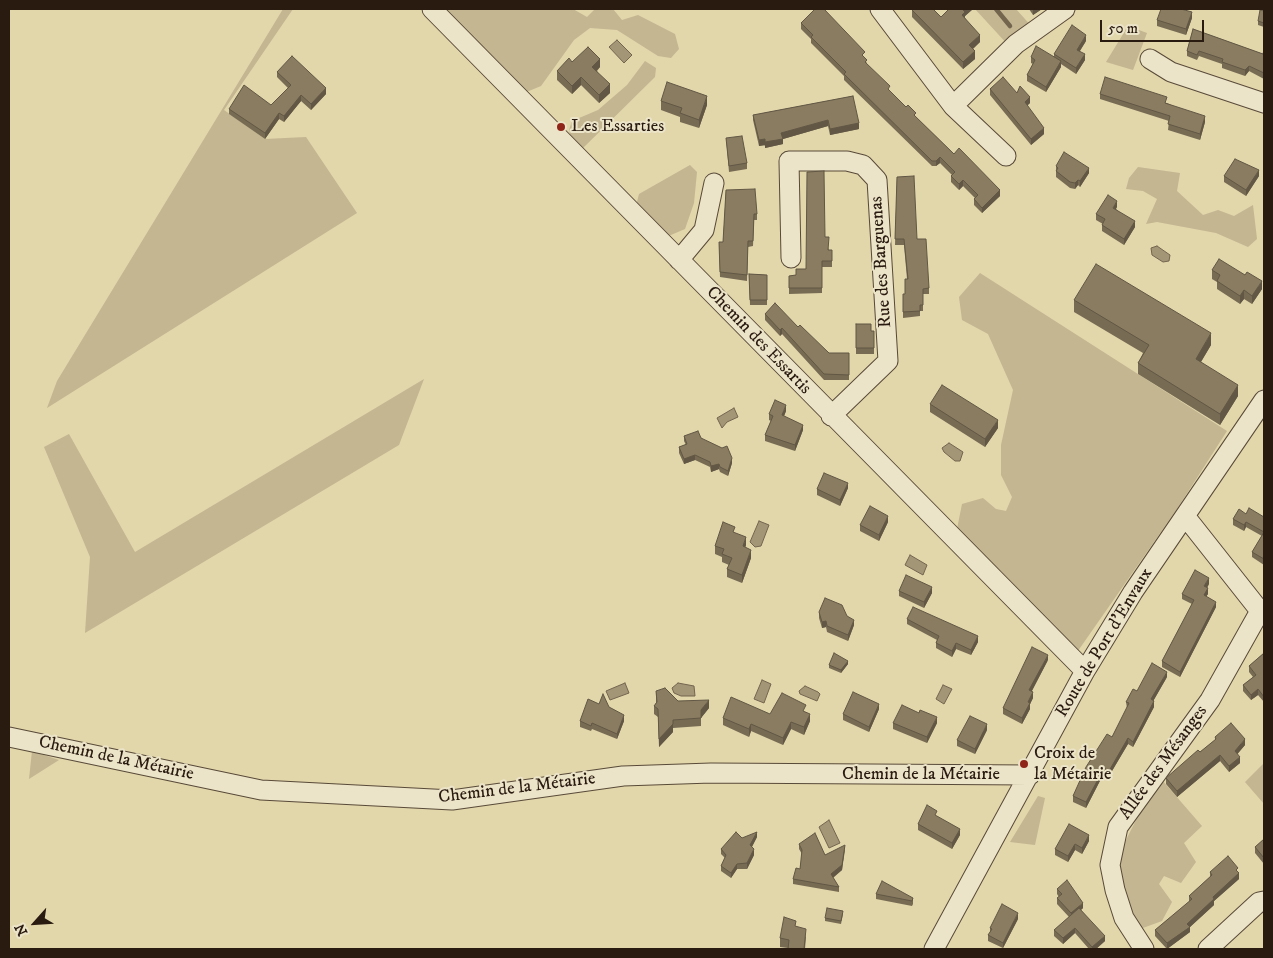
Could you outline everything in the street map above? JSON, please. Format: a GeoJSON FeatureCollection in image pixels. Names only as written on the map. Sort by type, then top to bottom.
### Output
{"type":"FeatureCollection","features":[{"type":"Feature","properties":{"kind":"street","name":"Chemin des Essartis"},"geometry":{"type":"LineString","coordinates":[[432,9],[1085,671]]}},
{"type":"Feature","properties":{"kind":"street"},"geometry":{"type":"LineString","coordinates":[[880,9],[953,106],[1006,156]]}},
{"type":"Feature","properties":{"kind":"street"},"geometry":{"type":"LineString","coordinates":[[953,106],[1016,44],[1065,9]]}},
{"type":"Feature","properties":{"kind":"street"},"geometry":{"type":"LineString","coordinates":[[1150,59],[1171,72],[1264,103]]}},
{"type":"Feature","properties":{"kind":"street","name":"Rue des Barguenas"},"geometry":{"type":"LineString","coordinates":[[791,258],[789,161],[847,161],[863,165],[877,180],[888,361],[832,416]]}},
{"type":"Feature","properties":{"kind":"street"},"geometry":{"type":"LineString","coordinates":[[679,260],[704,230],[714,183]]}},
{"type":"Feature","properties":{"kind":"street","name":"Route de Port d'Envaux"},"geometry":{"type":"LineString","coordinates":[[934,949],[1085,671],[1133,592],[1264,400]]}},
{"type":"Feature","properties":{"kind":"street"},"geometry":{"type":"LineString","coordinates":[[1185,516],[1262,614]]}},
{"type":"Feature","properties":{"kind":"street","name":"Allée des Mésanges"},"geometry":{"type":"LineString","coordinates":[[1144,949],[1124,918],[1115,890],[1110,865],[1118,827],[1210,700],[1262,614]]}},
{"type":"Feature","properties":{"kind":"street","name":"Chemin de la Métairie"},"geometry":{"type":"LineString","coordinates":[[9,737],[261,790],[452,800],[623,776],[711,773],[1030,775]]}},
{"type":"Feature","properties":{"kind":"street"},"geometry":{"type":"LineString","coordinates":[[1208,949],[1259,902],[1264,901]]}},
{"type":"Feature","properties":{"kind":"shaded area"},"geometry":{"type":"Polygon","coordinates":[[[283,9],[293,9],[224,110],[265,139],[306,137],[357,213],[47,408],[57,381],[283,9]]]}},
{"type":"Feature","properties":{"kind":"shaded area"},"geometry":{"type":"Polygon","coordinates":[[[421,9],[573,9],[587,17],[595,9],[613,9],[622,20],[638,15],[675,34],[679,49],[671,58],[658,56],[617,30],[590,28],[574,40],[541,86],[524,93],[430,19],[421,9]]]}},
{"type":"Feature","properties":{"kind":"shaded area"},"geometry":{"type":"Polygon","coordinates":[[[975,9],[1016,9],[1033,28],[1009,46],[975,9]]]}},
{"type":"Feature","properties":{"kind":"shaded area"},"geometry":{"type":"Polygon","coordinates":[[[1128,26],[1147,33],[1133,70],[1106,62],[1128,26]]]}},
{"type":"Feature","properties":{"kind":"shaded area"},"geometry":{"type":"Polygon","coordinates":[[[617,40],[632,55],[624,63],[609,47],[617,40]]]}},
{"type":"Feature","properties":{"kind":"shaded area"},"geometry":{"type":"Polygon","coordinates":[[[645,61],[656,68],[655,77],[581,150],[572,142],[569,130],[572,121],[598,110],[627,85],[645,61]]]}},
{"type":"Feature","properties":{"kind":"shaded area"},"geometry":{"type":"Polygon","coordinates":[[[690,165],[697,172],[694,203],[685,229],[659,240],[635,210],[639,194],[690,165]]]}},
{"type":"Feature","properties":{"kind":"shaded area"},"geometry":{"type":"Polygon","coordinates":[[[1138,167],[1180,173],[1177,191],[1203,215],[1218,210],[1234,216],[1253,205],[1257,239],[1248,247],[1216,233],[1157,222],[1146,224],[1157,199],[1143,191],[1126,189],[1129,178],[1138,167]]]}},
{"type":"Feature","properties":{"kind":"shaded area"},"geometry":{"type":"Polygon","coordinates":[[[1157,246],[1170,255],[1169,261],[1163,262],[1152,255],[1151,248],[1157,246]]]}},
{"type":"Feature","properties":{"kind":"shaded area"},"geometry":{"type":"Polygon","coordinates":[[[980,273],[1227,431],[1177,509],[1073,658],[957,529],[962,504],[983,498],[996,509],[1006,511],[1012,497],[1001,475],[1001,445],[1013,390],[988,334],[962,320],[959,297],[980,273]]]}},
{"type":"Feature","properties":{"kind":"shaded area"},"geometry":{"type":"Polygon","coordinates":[[[424,379],[399,445],[85,633],[90,557],[44,447],[69,434],[135,552],[424,379]]]}},
{"type":"Feature","properties":{"kind":"shaded area"},"geometry":{"type":"Polygon","coordinates":[[[734,408],[738,417],[727,422],[722,428],[717,418],[734,408]]]}},
{"type":"Feature","properties":{"kind":"shaded area"},"geometry":{"type":"Polygon","coordinates":[[[949,443],[963,452],[960,461],[955,461],[944,452],[942,448],[949,443]]]}},
{"type":"Feature","properties":{"kind":"shaded area"},"geometry":{"type":"Polygon","coordinates":[[[759,521],[769,525],[761,546],[755,547],[750,542],[759,521]]]}},
{"type":"Feature","properties":{"kind":"shaded area"},"geometry":{"type":"Polygon","coordinates":[[[910,555],[927,565],[923,575],[905,565],[910,555]]]}},
{"type":"Feature","properties":{"kind":"shaded area"},"geometry":{"type":"Polygon","coordinates":[[[762,680],[771,684],[764,703],[754,699],[762,680]]]}},
{"type":"Feature","properties":{"kind":"shaded area"},"geometry":{"type":"Polygon","coordinates":[[[625,683],[629,693],[610,700],[606,691],[625,683]]]}},
{"type":"Feature","properties":{"kind":"shaded area"},"geometry":{"type":"Polygon","coordinates":[[[678,683],[694,686],[695,696],[681,696],[674,693],[672,688],[678,683]]]}},
{"type":"Feature","properties":{"kind":"shaded area"},"geometry":{"type":"Polygon","coordinates":[[[943,685],[952,689],[944,704],[936,699],[943,685]]]}},
{"type":"Feature","properties":{"kind":"shaded area"},"geometry":{"type":"Polygon","coordinates":[[[805,686],[820,694],[817,701],[800,694],[799,691],[805,686]]]}},
{"type":"Feature","properties":{"kind":"shaded area"},"geometry":{"type":"Polygon","coordinates":[[[32,751],[59,760],[29,779],[32,751]]]}},
{"type":"Feature","properties":{"kind":"shaded area"},"geometry":{"type":"Polygon","coordinates":[[[1264,763],[1264,804],[1245,782],[1264,763]]]}},
{"type":"Feature","properties":{"kind":"shaded area"},"geometry":{"type":"Polygon","coordinates":[[[1162,780],[1202,826],[1184,843],[1196,862],[1181,883],[1164,876],[1159,884],[1172,902],[1162,921],[1140,929],[1131,912],[1119,872],[1123,846],[1136,820],[1162,780]]]}},
{"type":"Feature","properties":{"kind":"shaded area"},"geometry":{"type":"Polygon","coordinates":[[[1038,796],[1045,798],[1035,845],[1010,842],[1038,796]]]}},
{"type":"Feature","properties":{"kind":"shaded area"},"geometry":{"type":"Polygon","coordinates":[[[829,820],[840,843],[829,848],[819,827],[829,820]]]}},
{"type":"Feature","properties":{"kind":"building"},"geometry":{"type":"Polygon","coordinates":[[[815,9],[824,9],[865,52],[862,55],[867,60],[865,62],[890,86],[888,89],[906,107],[908,105],[916,113],[914,115],[954,154],[959,148],[1000,190],[982,208],[974,199],[978,195],[963,180],[959,184],[951,176],[955,172],[940,157],[936,161],[932,161],[844,74],[846,72],[811,37],[813,35],[801,23],[815,9]]]}},
{"type":"Feature","properties":{"kind":"building"},"geometry":{"type":"Polygon","coordinates":[[[933,9],[941,17],[949,9],[965,9],[962,15],[980,35],[969,45],[975,51],[963,62],[912,10],[933,9]]]}},
{"type":"Feature","properties":{"kind":"building"},"geometry":{"type":"Polygon","coordinates":[[[1161,9],[1181,9],[1192,12],[1186,29],[1157,20],[1161,9]]]}},
{"type":"Feature","properties":{"kind":"building"},"geometry":{"type":"Polygon","coordinates":[[[1260,10],[1264,11],[1264,23],[1258,21],[1260,10]]]}},
{"type":"Feature","properties":{"kind":"building"},"geometry":{"type":"Polygon","coordinates":[[[1072,25],[1086,35],[1077,50],[1085,54],[1076,68],[1054,54],[1072,25]]]}},
{"type":"Feature","properties":{"kind":"building"},"geometry":{"type":"Polygon","coordinates":[[[1193,29],[1263,54],[1264,50],[1264,73],[1249,66],[1245,70],[1222,62],[1223,59],[1199,51],[1197,55],[1187,51],[1193,29]]]}},
{"type":"Feature","properties":{"kind":"building"},"geometry":{"type":"Polygon","coordinates":[[[1036,46],[1061,61],[1046,87],[1027,75],[1035,60],[1031,57],[1036,46]]]}},
{"type":"Feature","properties":{"kind":"building"},"geometry":{"type":"Polygon","coordinates":[[[588,47],[600,59],[592,67],[610,84],[599,95],[581,77],[572,86],[557,71],[569,58],[572,62],[588,47]]]}},
{"type":"Feature","properties":{"kind":"building"},"geometry":{"type":"Polygon","coordinates":[[[292,56],[326,88],[311,104],[301,95],[284,116],[279,113],[265,133],[229,109],[244,85],[271,105],[291,85],[277,72],[292,56]]]}},
{"type":"Feature","properties":{"kind":"building"},"geometry":{"type":"Polygon","coordinates":[[[1003,77],[1017,93],[1020,86],[1030,97],[1025,102],[1044,128],[1031,139],[990,89],[1003,77]]]}},
{"type":"Feature","properties":{"kind":"building"},"geometry":{"type":"Polygon","coordinates":[[[1105,77],[1167,97],[1165,103],[1205,116],[1200,134],[1168,124],[1170,116],[1100,94],[1105,77]]]}},
{"type":"Feature","properties":{"kind":"building"},"geometry":{"type":"Polygon","coordinates":[[[667,82],[707,96],[699,120],[680,113],[682,108],[661,101],[667,82]]]}},
{"type":"Feature","properties":{"kind":"building"},"geometry":{"type":"Polygon","coordinates":[[[853,96],[859,123],[830,129],[828,120],[781,133],[783,139],[765,142],[765,139],[759,140],[753,115],[853,96]]]}},
{"type":"Feature","properties":{"kind":"building"},"geometry":{"type":"Polygon","coordinates":[[[742,136],[747,163],[729,166],[726,138],[742,136]]]}},
{"type":"Feature","properties":{"kind":"building"},"geometry":{"type":"Polygon","coordinates":[[[1064,152],[1089,168],[1080,181],[1070,182],[1056,171],[1058,168],[1056,166],[1064,152]]]}},
{"type":"Feature","properties":{"kind":"building"},"geometry":{"type":"Polygon","coordinates":[[[1235,159],[1259,170],[1246,190],[1224,176],[1235,159]]]}},
{"type":"Feature","properties":{"kind":"building"},"geometry":{"type":"Polygon","coordinates":[[[824,171],[825,237],[829,237],[828,250],[832,250],[832,261],[822,261],[822,288],[789,288],[789,276],[796,275],[796,269],[806,269],[807,172],[824,171]]]}},
{"type":"Feature","properties":{"kind":"building"},"geometry":{"type":"Polygon","coordinates":[[[914,176],[917,239],[926,239],[929,288],[923,289],[923,305],[920,305],[920,311],[903,312],[905,279],[908,279],[904,239],[895,239],[897,177],[914,176]]]}},
{"type":"Feature","properties":{"kind":"building"},"geometry":{"type":"Polygon","coordinates":[[[755,189],[757,214],[754,214],[753,241],[748,241],[747,275],[720,272],[719,242],[723,242],[726,190],[755,189]]]}},
{"type":"Feature","properties":{"kind":"building"},"geometry":{"type":"Polygon","coordinates":[[[1108,195],[1117,201],[1113,208],[1135,221],[1124,239],[1102,225],[1105,219],[1096,214],[1108,195]]]}},
{"type":"Feature","properties":{"kind":"building"},"geometry":{"type":"Polygon","coordinates":[[[1219,259],[1245,275],[1247,272],[1262,281],[1252,296],[1244,290],[1240,296],[1217,281],[1220,275],[1212,270],[1219,259]]]}},
{"type":"Feature","properties":{"kind":"building"},"geometry":{"type":"Polygon","coordinates":[[[1096,264],[1211,333],[1196,359],[1238,385],[1220,414],[1138,363],[1149,345],[1074,300],[1096,264]]]}},
{"type":"Feature","properties":{"kind":"building"},"geometry":{"type":"Polygon","coordinates":[[[749,274],[767,275],[767,300],[750,300],[749,274]]]}},
{"type":"Feature","properties":{"kind":"building"},"geometry":{"type":"Polygon","coordinates":[[[775,303],[798,327],[800,325],[829,353],[849,353],[849,375],[824,374],[782,328],[780,330],[765,314],[775,303]]]}},
{"type":"Feature","properties":{"kind":"building"},"geometry":{"type":"Polygon","coordinates":[[[856,324],[871,324],[871,331],[874,331],[874,348],[856,348],[856,324]]]}},
{"type":"Feature","properties":{"kind":"building"},"geometry":{"type":"Polygon","coordinates":[[[942,385],[998,420],[985,439],[930,404],[942,385]]]}},
{"type":"Feature","properties":{"kind":"building"},"geometry":{"type":"Polygon","coordinates":[[[775,400],[786,405],[782,415],[803,425],[795,445],[765,435],[773,416],[769,414],[775,400]]]}},
{"type":"Feature","properties":{"kind":"building"},"geometry":{"type":"Polygon","coordinates":[[[698,431],[701,438],[722,448],[727,446],[732,458],[728,471],[720,467],[719,464],[711,466],[710,462],[695,455],[684,459],[679,447],[687,444],[684,436],[698,431]]]}},
{"type":"Feature","properties":{"kind":"building"},"geometry":{"type":"Polygon","coordinates":[[[824,473],[848,483],[840,500],[817,489],[824,473]]]}},
{"type":"Feature","properties":{"kind":"building"},"geometry":{"type":"Polygon","coordinates":[[[870,506],[888,516],[879,535],[860,525],[870,506]]]}},
{"type":"Feature","properties":{"kind":"building"},"geometry":{"type":"Polygon","coordinates":[[[1249,508],[1264,517],[1264,532],[1246,522],[1244,525],[1233,519],[1239,509],[1246,514],[1249,508]]]}},
{"type":"Feature","properties":{"kind":"building"},"geometry":{"type":"Polygon","coordinates":[[[723,522],[735,527],[733,532],[746,537],[743,546],[751,550],[742,575],[727,569],[732,558],[722,554],[724,549],[715,546],[723,522]]]}},
{"type":"Feature","properties":{"kind":"building"},"geometry":{"type":"Polygon","coordinates":[[[1264,532],[1264,559],[1252,552],[1264,532]]]}},
{"type":"Feature","properties":{"kind":"building"},"geometry":{"type":"Polygon","coordinates":[[[1195,570],[1209,578],[1204,586],[1208,588],[1204,595],[1216,602],[1180,672],[1162,661],[1194,600],[1182,594],[1195,570]]]}},
{"type":"Feature","properties":{"kind":"building"},"geometry":{"type":"Polygon","coordinates":[[[906,575],[932,587],[924,602],[899,591],[906,575]]]}},
{"type":"Feature","properties":{"kind":"building"},"geometry":{"type":"Polygon","coordinates":[[[825,598],[842,605],[847,616],[854,620],[848,635],[827,626],[826,621],[822,622],[819,612],[825,598]]]}},
{"type":"Feature","properties":{"kind":"building"},"geometry":{"type":"Polygon","coordinates":[[[913,607],[978,636],[971,650],[956,643],[952,651],[936,643],[939,636],[907,619],[913,607]]]}},
{"type":"Feature","properties":{"kind":"building"},"geometry":{"type":"Polygon","coordinates":[[[1032,647],[1048,655],[1029,690],[1033,692],[1028,702],[1030,703],[1022,718],[1003,708],[1032,647]]]}},
{"type":"Feature","properties":{"kind":"building"},"geometry":{"type":"Polygon","coordinates":[[[834,653],[848,661],[841,670],[829,665],[834,653]]]}},
{"type":"Feature","properties":{"kind":"building"},"geometry":{"type":"Polygon","coordinates":[[[1264,653],[1264,697],[1258,689],[1251,695],[1243,685],[1256,675],[1249,666],[1264,653]]]}},
{"type":"Feature","properties":{"kind":"building"},"geometry":{"type":"Polygon","coordinates":[[[1152,663],[1167,672],[1151,699],[1154,701],[1133,742],[1128,738],[1109,771],[1104,768],[1086,802],[1073,796],[1086,767],[1107,734],[1112,737],[1129,703],[1126,702],[1133,689],[1137,691],[1152,663]]]}},
{"type":"Feature","properties":{"kind":"building"},"geometry":{"type":"Polygon","coordinates":[[[665,688],[678,701],[709,700],[701,710],[701,718],[673,720],[673,724],[659,739],[658,709],[654,706],[657,702],[656,691],[665,688]]]}},
{"type":"Feature","properties":{"kind":"building"},"geometry":{"type":"Polygon","coordinates":[[[853,692],[879,704],[869,727],[843,714],[853,692]]]}},
{"type":"Feature","properties":{"kind":"building"},"geometry":{"type":"Polygon","coordinates":[[[782,693],[806,705],[803,711],[810,714],[804,727],[791,722],[783,738],[751,724],[749,729],[723,718],[731,697],[770,714],[782,693]]]}},
{"type":"Feature","properties":{"kind":"building"},"geometry":{"type":"Polygon","coordinates":[[[603,694],[609,707],[624,715],[617,734],[592,723],[591,726],[580,721],[588,699],[599,704],[603,694]]]}},
{"type":"Feature","properties":{"kind":"building"},"geometry":{"type":"Polygon","coordinates":[[[902,705],[919,713],[920,710],[937,717],[927,737],[893,723],[902,705]]]}},
{"type":"Feature","properties":{"kind":"building"},"geometry":{"type":"Polygon","coordinates":[[[970,716],[987,724],[975,749],[957,740],[970,716]]]}},
{"type":"Feature","properties":{"kind":"building"},"geometry":{"type":"Polygon","coordinates":[[[1231,723],[1245,739],[1235,751],[1240,757],[1229,766],[1220,755],[1177,791],[1166,778],[1198,750],[1200,752],[1216,739],[1215,737],[1231,723]]]}},
{"type":"Feature","properties":{"kind":"building"},"geometry":{"type":"Polygon","coordinates":[[[927,805],[937,811],[935,815],[960,829],[952,843],[918,824],[927,805]]]}},
{"type":"Feature","properties":{"kind":"building"},"geometry":{"type":"Polygon","coordinates":[[[1069,824],[1089,835],[1082,848],[1075,844],[1068,856],[1055,849],[1069,824]]]}},
{"type":"Feature","properties":{"kind":"building"},"geometry":{"type":"Polygon","coordinates":[[[736,832],[742,838],[757,832],[750,845],[754,849],[747,863],[737,864],[731,873],[721,866],[726,855],[721,849],[736,832]]]}},
{"type":"Feature","properties":{"kind":"building"},"geometry":{"type":"Polygon","coordinates":[[[815,833],[825,855],[845,845],[842,865],[831,874],[839,887],[793,879],[796,868],[800,869],[802,850],[799,844],[815,833]]]}},
{"type":"Feature","properties":{"kind":"building"},"geometry":{"type":"Polygon","coordinates":[[[1264,839],[1264,858],[1255,847],[1264,839]]]}},
{"type":"Feature","properties":{"kind":"building"},"geometry":{"type":"Polygon","coordinates":[[[1228,856],[1238,868],[1236,870],[1239,873],[1187,924],[1190,927],[1167,943],[1155,930],[1192,899],[1189,896],[1212,875],[1210,872],[1228,856]]]}},
{"type":"Feature","properties":{"kind":"building"},"geometry":{"type":"Polygon","coordinates":[[[1067,880],[1083,903],[1071,913],[1057,898],[1062,894],[1057,889],[1067,880]]]}},
{"type":"Feature","properties":{"kind":"building"},"geometry":{"type":"Polygon","coordinates":[[[882,881],[913,898],[912,901],[876,894],[882,881]]]}},
{"type":"Feature","properties":{"kind":"building"},"geometry":{"type":"Polygon","coordinates":[[[1002,904],[1018,913],[1003,943],[988,935],[1002,904]]]}},
{"type":"Feature","properties":{"kind":"building"},"geometry":{"type":"Polygon","coordinates":[[[827,908],[843,911],[841,921],[825,918],[827,908]]]}},
{"type":"Feature","properties":{"kind":"building"},"geometry":{"type":"Polygon","coordinates":[[[1079,908],[1105,936],[1092,947],[1075,928],[1063,938],[1054,930],[1079,908]]]}},
{"type":"Feature","properties":{"kind":"building"},"geometry":{"type":"Polygon","coordinates":[[[784,917],[796,921],[795,926],[806,929],[804,949],[788,949],[789,940],[780,938],[784,917]]]}},
{"type":"Feature","properties":{"kind":"waterway"},"geometry":{"type":"LineString","coordinates":[[996,9],[1010,26]]}},
{"type":"Feature","properties":{"kind":"place","name":"Les Essarties"},"geometry":{"type":"Point","coordinates":[561,127]}},
{"type":"Feature","properties":{"kind":"place","name":"Croix de la Métairie"},"geometry":{"type":"Point","coordinates":[1024,764]}}]}
